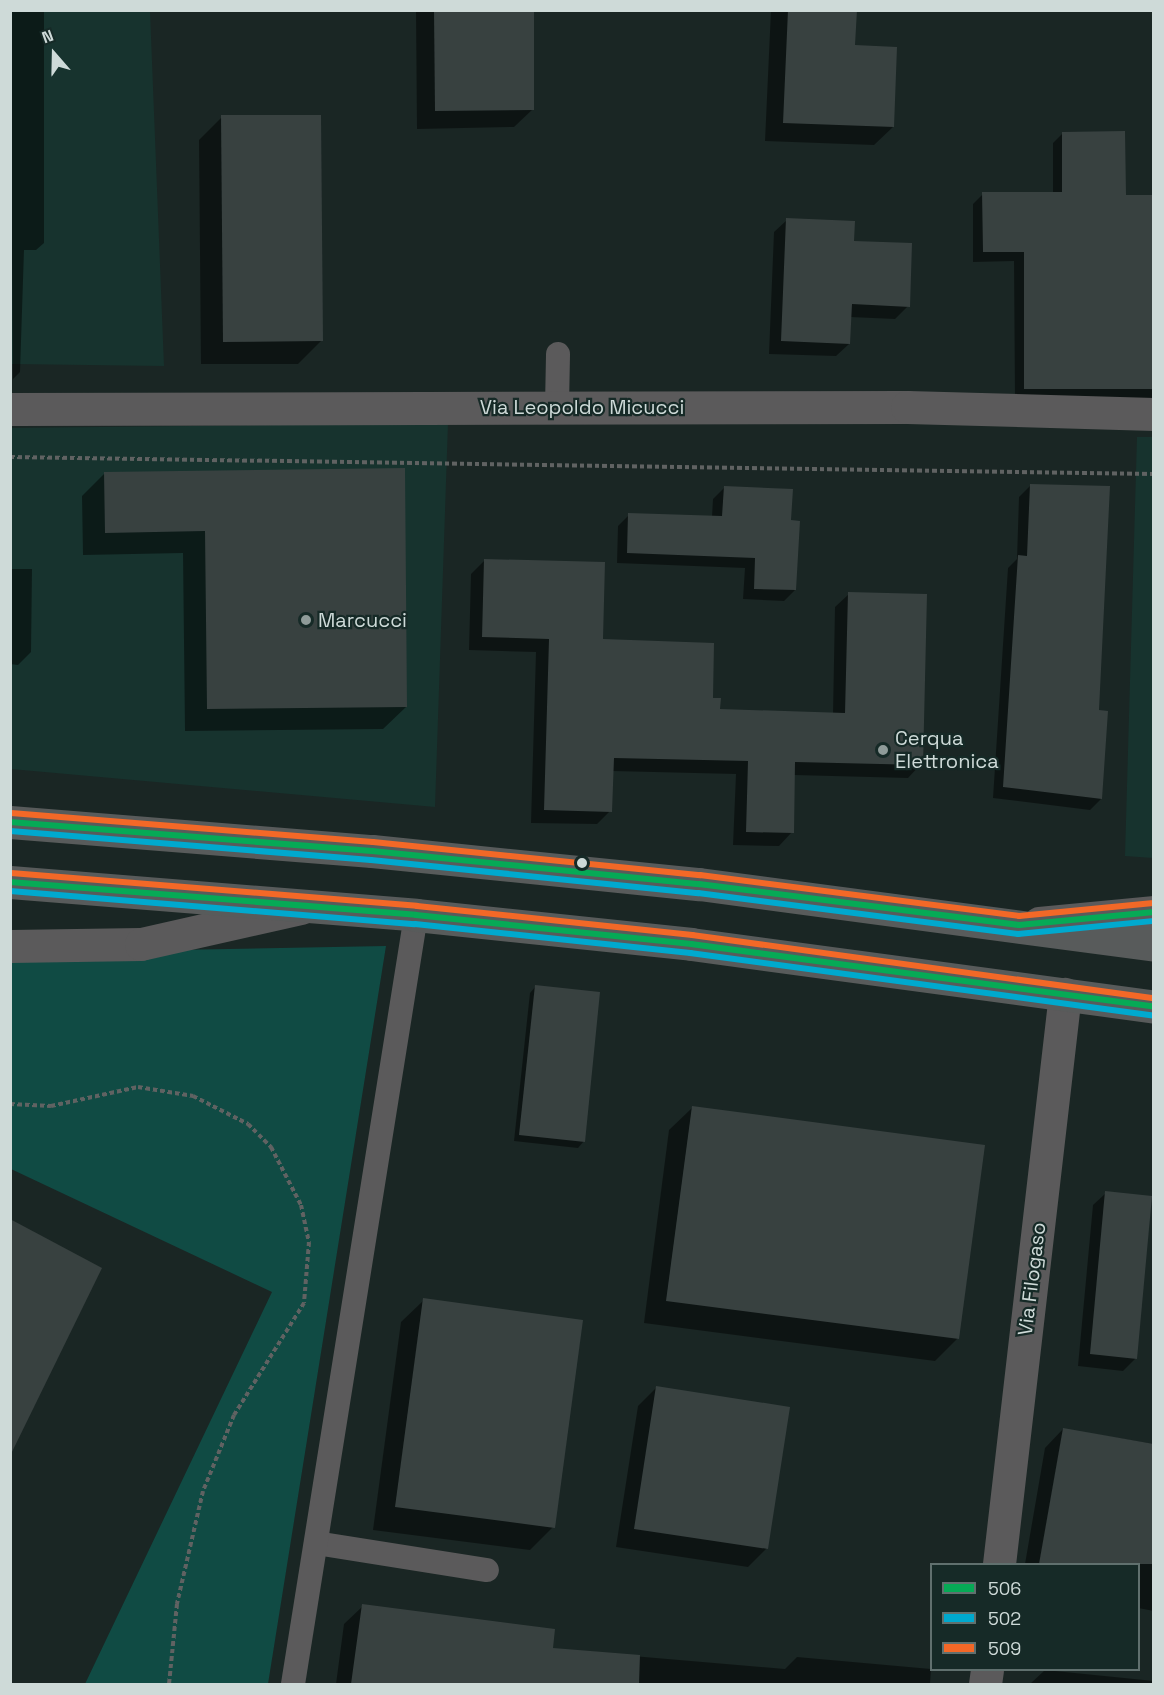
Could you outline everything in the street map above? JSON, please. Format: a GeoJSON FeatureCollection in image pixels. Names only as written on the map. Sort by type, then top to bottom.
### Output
{"type":"FeatureCollection","features":[{"type":"Feature","properties":{"kind":"main road"},"geometry":{"type":"LineString","coordinates":[[10,822],[372,851],[629,877],[1019,925],[1154,945]]}},
{"type":"Feature","properties":{"kind":"main road"},"geometry":{"type":"LineString","coordinates":[[10,882],[416,915],[691,944],[1154,1007]]}},
{"type":"Feature","properties":{"kind":"street","name":"Via Leopoldo Micucci"},"geometry":{"type":"LineString","coordinates":[[10,410],[557,406],[907,407],[1154,414]]}},
{"type":"Feature","properties":{"kind":"street"},"geometry":{"type":"LineString","coordinates":[[10,946],[141,944],[304,907]]}},
{"type":"Feature","properties":{"kind":"street"},"geometry":{"type":"LineString","coordinates":[[1019,925],[1154,912]]}},
{"type":"Feature","properties":{"kind":"street","name":"Via Filogaso"},"geometry":{"type":"LineString","coordinates":[[999,1563],[1065,994]]}},
{"type":"Feature","properties":{"kind":"lane"},"geometry":{"type":"LineString","coordinates":[[557,406],[558,354]]}},
{"type":"Feature","properties":{"kind":"lane"},"geometry":{"type":"LineString","coordinates":[[293,1684],[416,915]]}},
{"type":"Feature","properties":{"kind":"lane"},"geometry":{"type":"LineString","coordinates":[[316,1543],[488,1570]]}},
{"type":"Feature","properties":{"kind":"path"},"geometry":{"type":"LineString","coordinates":[[10,457],[1154,474]]}},
{"type":"Feature","properties":{"kind":"path"},"geometry":{"type":"LineString","coordinates":[[10,1104],[51,1106],[138,1087],[193,1096],[248,1124],[271,1147],[301,1205],[309,1242],[304,1303],[234,1415],[203,1491],[177,1604],[169,1684]]}},
{"type":"Feature","properties":{"kind":"shaded area"},"geometry":{"type":"Polygon","coordinates":[[[11,10],[150,11],[164,366],[11,364],[11,10]]]}},
{"type":"Feature","properties":{"kind":"shaded area"},"geometry":{"type":"Polygon","coordinates":[[[448,423],[435,807],[11,769],[10,428],[448,423]]]}},
{"type":"Feature","properties":{"kind":"shaded area"},"geometry":{"type":"Polygon","coordinates":[[[1137,437],[1154,437],[1153,858],[1125,856],[1137,437]]]}},
{"type":"Feature","properties":{"kind":"green space"},"geometry":{"type":"Polygon","coordinates":[[[386,946],[268,1684],[85,1684],[272,1292],[11,1169],[11,953],[386,946]]]}},
{"type":"Feature","properties":{"kind":"building"},"geometry":{"type":"Polygon","coordinates":[[[434,10],[534,10],[534,110],[435,111],[434,10]]]}},
{"type":"Feature","properties":{"kind":"building"},"geometry":{"type":"Polygon","coordinates":[[[788,10],[857,10],[855,45],[897,47],[894,127],[783,123],[788,10]]]}},
{"type":"Feature","properties":{"kind":"building"},"geometry":{"type":"Polygon","coordinates":[[[221,115],[321,115],[323,341],[223,342],[221,115]]]}},
{"type":"Feature","properties":{"kind":"building"},"geometry":{"type":"Polygon","coordinates":[[[1125,131],[1126,195],[1154,195],[1154,389],[1024,389],[1024,252],[983,252],[982,192],[1062,192],[1062,132],[1125,131]]]}},
{"type":"Feature","properties":{"kind":"building"},"geometry":{"type":"Polygon","coordinates":[[[786,218],[855,221],[854,241],[912,243],[910,307],[852,304],[850,344],[781,341],[786,218]]]}},
{"type":"Feature","properties":{"kind":"building","name":"Marcucci"},"geometry":{"type":"Polygon","coordinates":[[[405,468],[407,707],[207,709],[205,531],[105,533],[104,472],[405,468]]]}},
{"type":"Feature","properties":{"kind":"building"},"geometry":{"type":"Polygon","coordinates":[[[1030,484],[1110,486],[1099,710],[1108,711],[1102,799],[1003,787],[1018,555],[1027,556],[1030,484]]]}},
{"type":"Feature","properties":{"kind":"building"},"geometry":{"type":"Polygon","coordinates":[[[724,486],[793,489],[791,520],[800,521],[796,590],[754,589],[755,558],[627,553],[628,513],[722,516],[724,486]]]}},
{"type":"Feature","properties":{"kind":"building"},"geometry":{"type":"Polygon","coordinates":[[[484,559],[605,562],[603,639],[714,643],[713,698],[721,698],[720,709],[845,713],[848,592],[927,594],[923,765],[795,762],[794,833],[746,832],[748,761],[614,758],[612,812],[544,810],[549,639],[482,637],[484,559]]]}},
{"type":"Feature","properties":{"kind":"building"},"geometry":{"type":"Polygon","coordinates":[[[535,985],[600,992],[585,1142],[519,1135],[535,985]]]}},
{"type":"Feature","properties":{"kind":"building"},"geometry":{"type":"Polygon","coordinates":[[[692,1106],[985,1145],[959,1339],[666,1301],[692,1106]]]}},
{"type":"Feature","properties":{"kind":"building"},"geometry":{"type":"Polygon","coordinates":[[[1105,1191],[1152,1196],[1137,1359],[1090,1354],[1105,1191]]]}},
{"type":"Feature","properties":{"kind":"building"},"geometry":{"type":"Polygon","coordinates":[[[10,1219],[102,1268],[10,1456],[10,1219]]]}},
{"type":"Feature","properties":{"kind":"building"},"geometry":{"type":"Polygon","coordinates":[[[423,1298],[583,1320],[555,1528],[395,1507],[423,1298]]]}},
{"type":"Feature","properties":{"kind":"building"},"geometry":{"type":"Polygon","coordinates":[[[656,1386],[790,1407],[768,1549],[634,1529],[656,1386]]]}},
{"type":"Feature","properties":{"kind":"building"},"geometry":{"type":"Polygon","coordinates":[[[1063,1428],[1154,1444],[1154,1564],[1039,1563],[1063,1428]]]}},
{"type":"Feature","properties":{"kind":"building"},"geometry":{"type":"Polygon","coordinates":[[[362,1604],[555,1629],[553,1648],[640,1655],[639,1684],[351,1684],[362,1604]]]}},
{"type":"Feature","properties":{"kind":"transit line","name":"509"},"geometry":{"type":"LineString","coordinates":[[11,813],[373,842],[700,875],[1019,916],[1153,903]]}},
{"type":"Feature","properties":{"kind":"transit line","name":"506"},"geometry":{"type":"LineString","coordinates":[[10,822],[372,851],[699,884],[1019,925],[1154,912]]}},
{"type":"Feature","properties":{"kind":"transit line","name":"502"},"geometry":{"type":"LineString","coordinates":[[10,831],[371,860],[698,893],[1018,934],[1154,921]]}},
{"type":"Feature","properties":{"kind":"transit line","name":"509"},"geometry":{"type":"LineString","coordinates":[[11,873],[417,906],[692,935],[1154,998]]}},
{"type":"Feature","properties":{"kind":"transit line","name":"506"},"geometry":{"type":"LineString","coordinates":[[10,882],[416,915],[691,944],[1154,1007]]}},
{"type":"Feature","properties":{"kind":"transit line","name":"502"},"geometry":{"type":"LineString","coordinates":[[10,891],[415,924],[690,953],[1153,1016]]}},
{"type":"Feature","properties":{"kind":"place","name":"Marcucci"},"geometry":{"type":"Point","coordinates":[306,620]}},
{"type":"Feature","properties":{"kind":"place","name":"Cerqua Elettronica"},"geometry":{"type":"Point","coordinates":[883,750]}}]}
